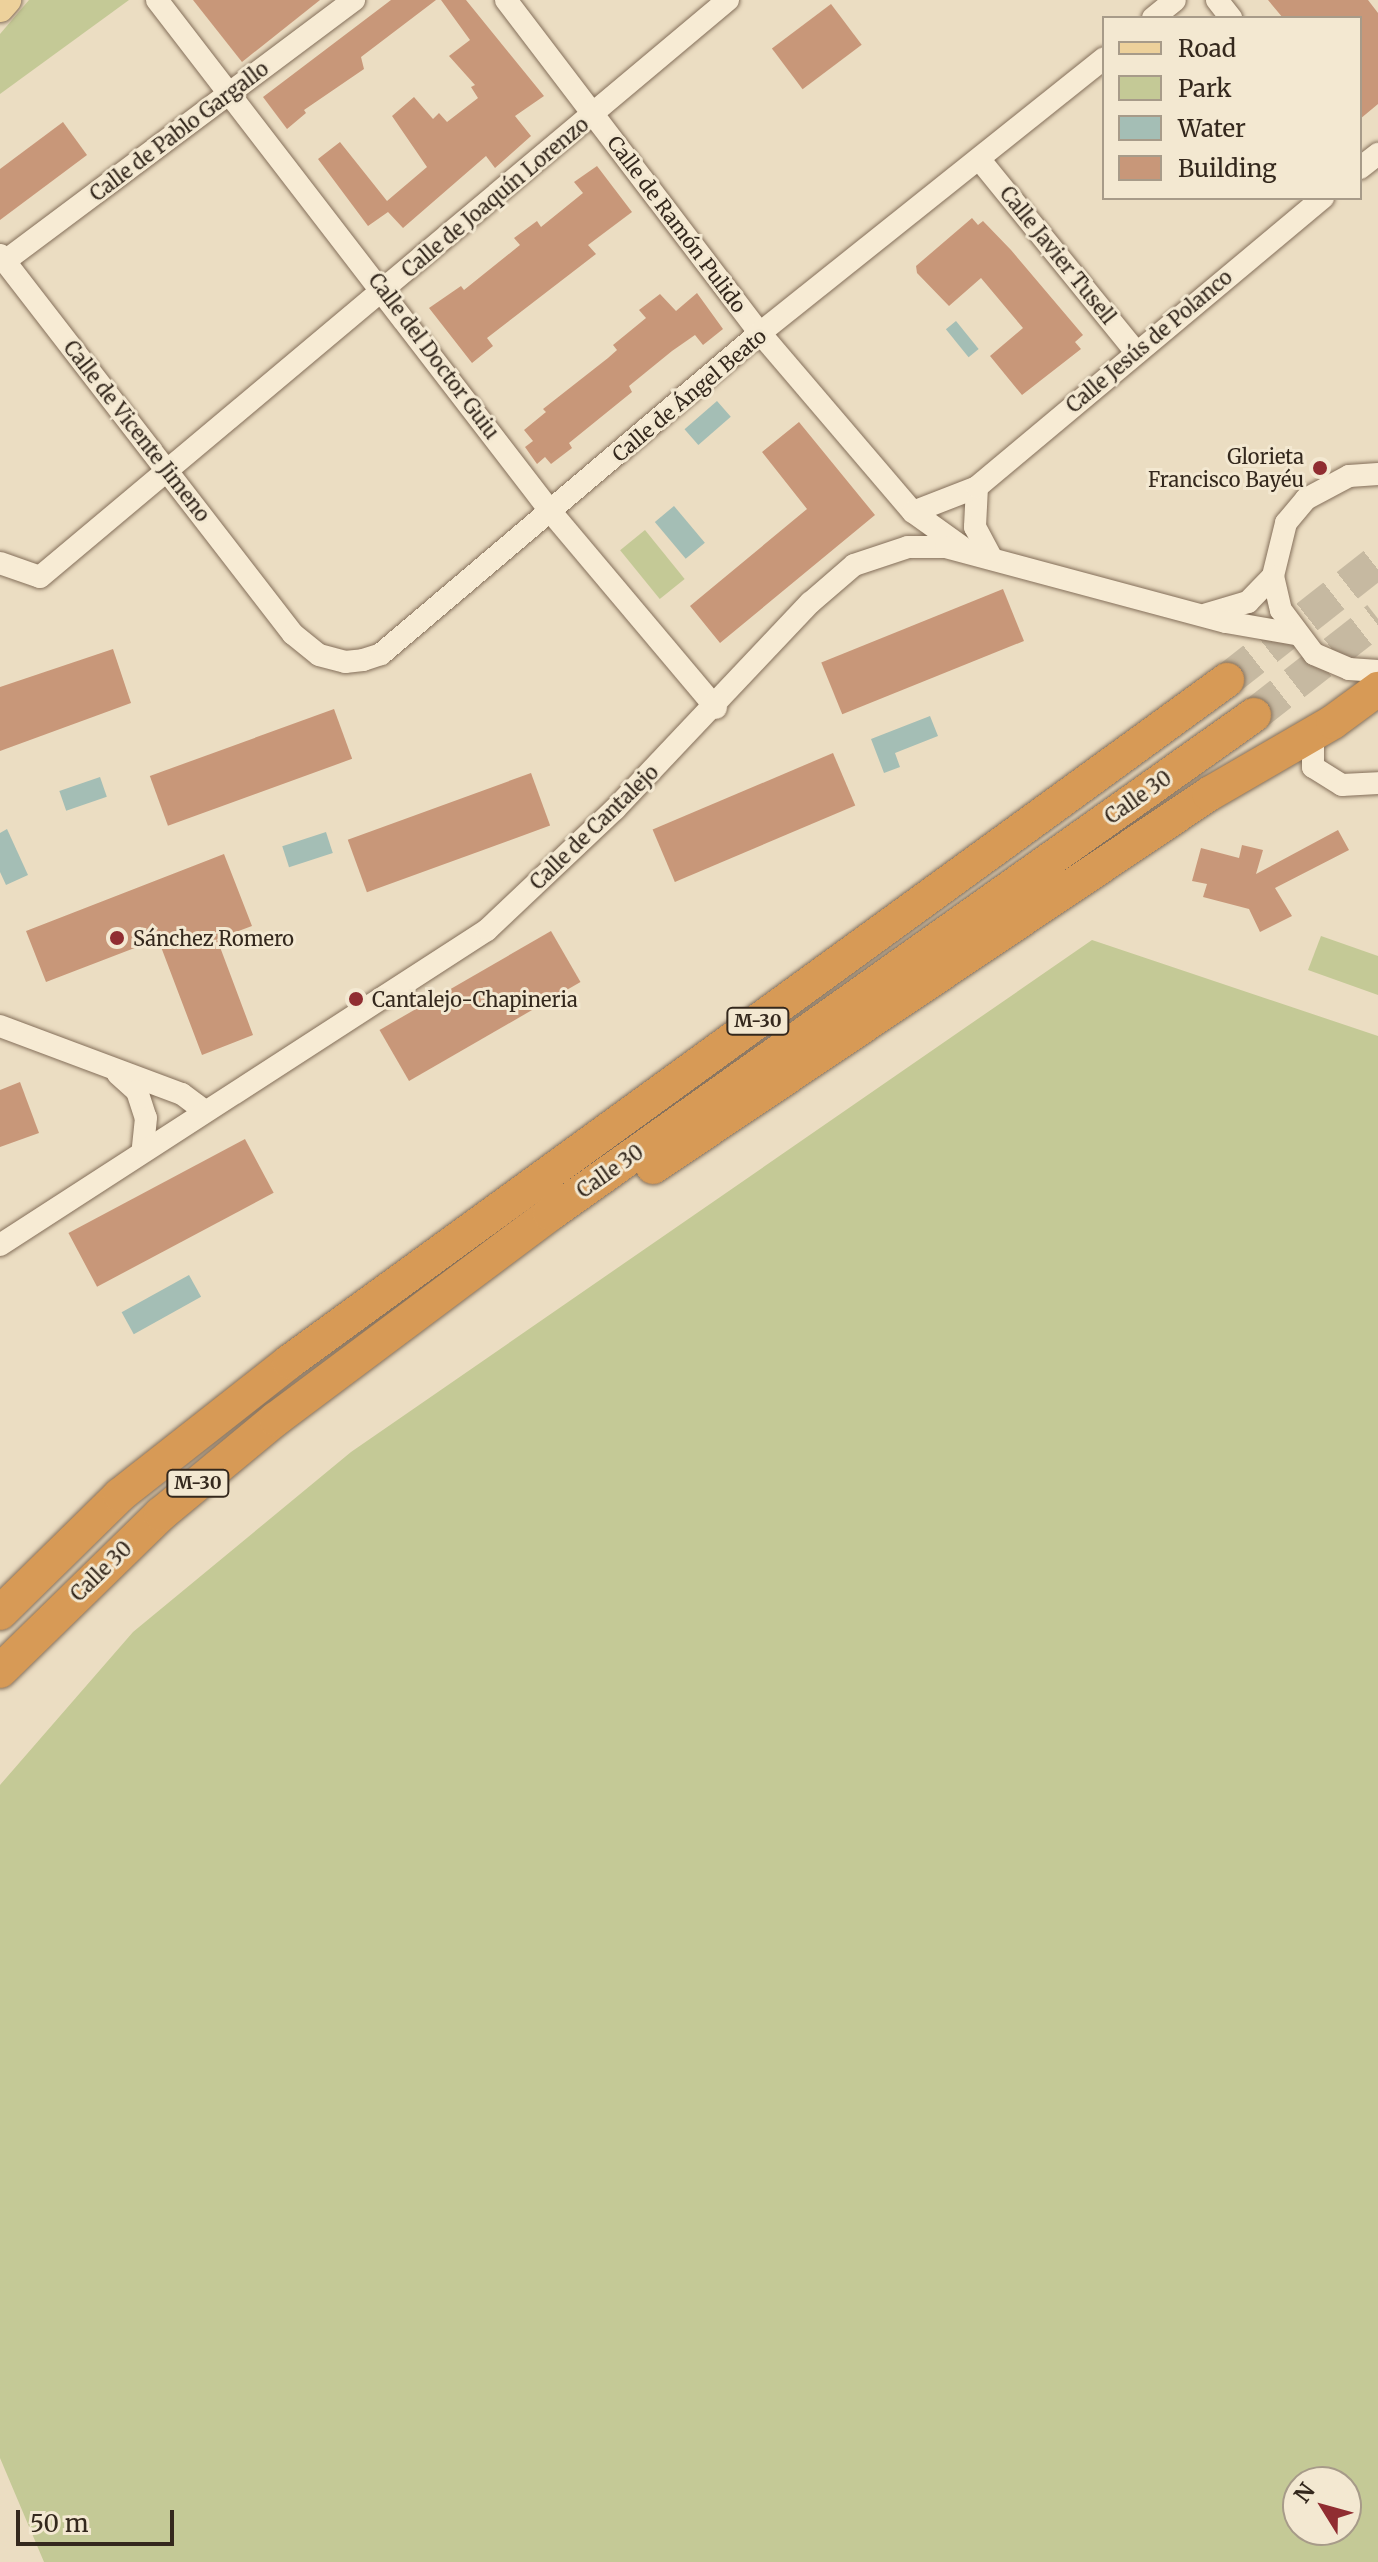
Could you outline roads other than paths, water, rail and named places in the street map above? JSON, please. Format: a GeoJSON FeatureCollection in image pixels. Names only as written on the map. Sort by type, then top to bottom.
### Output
{"type":"FeatureCollection","features":[{"type":"Feature","properties":{"kind":"highway","name":"Calle 30"},"geometry":{"type":"LineString","coordinates":[[0,1613],[120,1495],[289,1362],[1227,680]]}},
{"type":"Feature","properties":{"kind":"highway"},"geometry":{"type":"LineString","coordinates":[[416,1318],[779,1087],[1209,794],[1378,689]]}},
{"type":"Feature","properties":{"kind":"highway","name":"Calle 30"},"geometry":{"type":"LineString","coordinates":[[0,1671],[161,1514],[276,1419],[416,1318],[550,1214],[1254,715]]}},
{"type":"Feature","properties":{"kind":"main road"},"geometry":{"type":"LineString","coordinates":[[0,8],[7,0]]}},
{"type":"Feature","properties":{"kind":"street","name":"Calle del Doctor Guiu"},"geometry":{"type":"LineString","coordinates":[[157,0],[385,290],[551,512],[716,708]]}},
{"type":"Feature","properties":{"kind":"street","name":"Calle de Pablo Gargallo"},"geometry":{"type":"LineString","coordinates":[[2,258],[354,0]]}},
{"type":"Feature","properties":{"kind":"street","name":"Calle de Ramón Pulido"},"geometry":{"type":"LineString","coordinates":[[506,0],[760,333],[913,512],[968,552]]}},
{"type":"Feature","properties":{"kind":"street","name":"Calle de Joaquín Lorenzo"},"geometry":{"type":"LineString","coordinates":[[0,563],[40,577],[728,0]]}},
{"type":"Feature","properties":{"kind":"street"},"geometry":{"type":"LineString","coordinates":[[1155,16],[1175,0]]}},
{"type":"Feature","properties":{"kind":"street"},"geometry":{"type":"LineString","coordinates":[[1217,0],[1229,16]]}},
{"type":"Feature","properties":{"kind":"street","name":"Calle de Ángel Beato"},"geometry":{"type":"LineString","coordinates":[[272,607],[319,655],[345,662],[381,654],[760,333],[1102,60]]}},
{"type":"Feature","properties":{"kind":"street"},"geometry":{"type":"LineString","coordinates":[[1362,168],[1378,154]]}},
{"type":"Feature","properties":{"kind":"street","name":"Calle Javier Tusell"},"geometry":{"type":"LineString","coordinates":[[980,160],[1135,351]]}},
{"type":"Feature","properties":{"kind":"street","name":"Calle Jesús de Polanco"},"geometry":{"type":"LineString","coordinates":[[913,512],[977,487],[1135,351],[1321,200]]}},
{"type":"Feature","properties":{"kind":"street","name":"Calle de Vicente Jimeno"},"geometry":{"type":"LineString","coordinates":[[2,258],[272,607]]}},
{"type":"Feature","properties":{"kind":"street"},"geometry":{"type":"LineString","coordinates":[[1378,474],[1349,476],[1306,499],[1286,523],[1273,576],[1281,610],[1295,634],[1333,663],[1378,671]]}},
{"type":"Feature","properties":{"kind":"street"},"geometry":{"type":"LineString","coordinates":[[977,487],[975,527],[992,559]]}},
{"type":"Feature","properties":{"kind":"street"},"geometry":{"type":"LineString","coordinates":[[908,547],[913,512]]}},
{"type":"Feature","properties":{"kind":"street","name":"Calle de Cantalejo"},"geometry":{"type":"LineString","coordinates":[[0,1245],[203,1110],[487,930],[716,708],[831,581],[854,565],[908,547],[968,552],[1201,614],[1295,634]]}},
{"type":"Feature","properties":{"kind":"street","name":"Calle de Cantalejo"},"geometry":{"type":"LineString","coordinates":[[1201,614],[1248,602],[1273,576]]}},
{"type":"Feature","properties":{"kind":"street"},"geometry":{"type":"LineString","coordinates":[[1313,732],[1313,767],[1342,785],[1378,783]]}},
{"type":"Feature","properties":{"kind":"street"},"geometry":{"type":"LineString","coordinates":[[0,1026],[182,1094],[203,1110]]}},
{"type":"Feature","properties":{"kind":"street"},"geometry":{"type":"LineString","coordinates":[[108,1065],[137,1091],[146,1118],[143,1149]]}},
{"type":"Feature","properties":{"kind":"water"},"geometry":{"type":"Polygon","coordinates":[[[956,321],[979,349],[969,357],[946,329],[956,321]]]}},
{"type":"Feature","properties":{"kind":"water"},"geometry":{"type":"Polygon","coordinates":[[[717,401],[731,417],[698,445],[685,429],[717,401]]]}},
{"type":"Feature","properties":{"kind":"water"},"geometry":{"type":"Polygon","coordinates":[[[674,506],[705,543],[686,559],[655,522],[674,506]]]}},
{"type":"Feature","properties":{"kind":"water"},"geometry":{"type":"Polygon","coordinates":[[[930,716],[938,736],[895,753],[900,767],[884,773],[871,739],[930,716]]]}},
{"type":"Feature","properties":{"kind":"water"},"geometry":{"type":"Polygon","coordinates":[[[100,777],[107,797],[66,811],[59,791],[100,777]]]}},
{"type":"Feature","properties":{"kind":"water"},"geometry":{"type":"Polygon","coordinates":[[[7,829],[28,875],[6,885],[0,872],[0,833],[7,829]]]}},
{"type":"Feature","properties":{"kind":"water"},"geometry":{"type":"Polygon","coordinates":[[[326,832],[333,853],[289,867],[282,846],[326,832]]]}},
{"type":"Feature","properties":{"kind":"water"},"geometry":{"type":"Polygon","coordinates":[[[189,1275],[201,1297],[134,1334],[122,1312],[189,1275]]]}},
{"type":"Feature","properties":{"kind":"tunnel"},"geometry":{"type":"LineString","coordinates":[[1227,680],[1378,561]]}},
{"type":"Feature","properties":{"kind":"tunnel"},"geometry":{"type":"LineString","coordinates":[[1254,715],[1378,618]]}},
{"type":"Feature","properties":{"kind":"place","name":"Glorieta Francisco Bayéu"},"geometry":{"type":"Point","coordinates":[1320,468]}},
{"type":"Feature","properties":{"kind":"place","name":"Sánchez Romero"},"geometry":{"type":"Point","coordinates":[117,938]}},
{"type":"Feature","properties":{"kind":"place","name":"Cantalejo-Chapineria"},"geometry":{"type":"Point","coordinates":[356,999]}}]}
